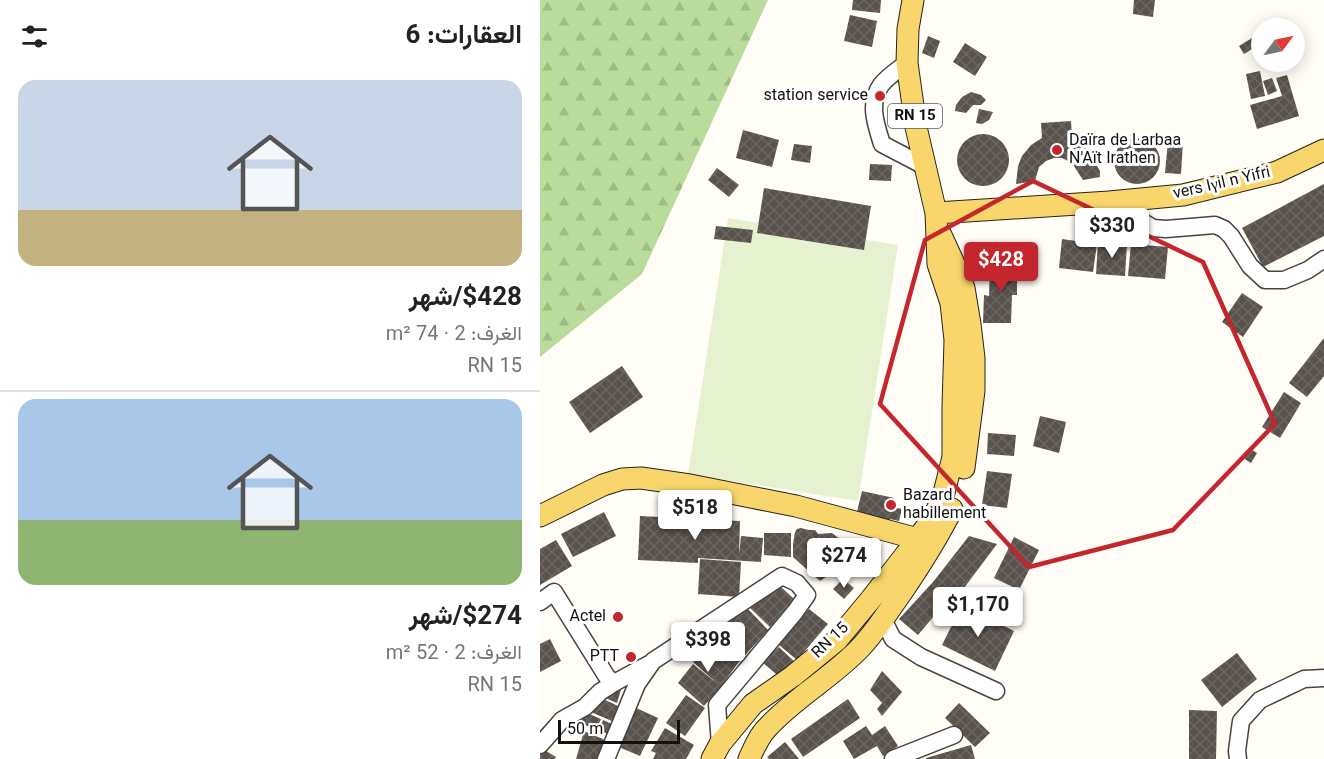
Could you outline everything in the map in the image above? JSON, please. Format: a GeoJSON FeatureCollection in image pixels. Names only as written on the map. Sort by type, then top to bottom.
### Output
{"type":"FeatureCollection","features":[{"type":"Feature","properties":{"kind":"main road","name":"RN 15"},"geometry":{"type":"LineString","coordinates":[[749,759],[766,729],[844,663],[861,647],[883,619],[926,542],[943,497],[953,457],[955,340],[951,303],[938,264],[937,221],[916,127],[907,63],[908,29],[913,0]]}},
{"type":"Feature","properties":{"kind":"main road","name":"vers Iγil n Yifri"},"geometry":{"type":"LineString","coordinates":[[937,221],[1183,195],[1276,172],[1324,150]]}},
{"type":"Feature","properties":{"kind":"main road"},"geometry":{"type":"LineString","coordinates":[[540,516],[603,485],[622,479],[641,478],[796,506],[926,542]]}},
{"type":"Feature","properties":{"kind":"main road","name":"RN 15"},"geometry":{"type":"LineString","coordinates":[[716,752],[753,704],[837,640],[926,542]]}},
{"type":"Feature","properties":{"kind":"street"},"geometry":{"type":"LineString","coordinates":[[907,63],[882,84],[874,101],[876,122],[882,144],[926,167]]}},
{"type":"Feature","properties":{"kind":"street"},"geometry":{"type":"LineString","coordinates":[[1109,202],[1153,228],[1215,225],[1224,229],[1250,266],[1265,280],[1284,280],[1308,270],[1324,259]]}},
{"type":"Feature","properties":{"kind":"street"},"geometry":{"type":"LineString","coordinates":[[540,745],[562,720],[585,707],[600,692],[653,661],[782,576],[797,583],[807,595],[717,705],[716,752]]}},
{"type":"Feature","properties":{"kind":"street"},"geometry":{"type":"LineString","coordinates":[[540,602],[554,592],[607,677],[614,683]]}},
{"type":"Feature","properties":{"kind":"street"},"geometry":{"type":"LineString","coordinates":[[883,619],[893,639],[921,657],[996,691]]}},
{"type":"Feature","properties":{"kind":"street"},"geometry":{"type":"LineString","coordinates":[[606,759],[637,684],[653,661]]}},
{"type":"Feature","properties":{"kind":"street"},"geometry":{"type":"LineString","coordinates":[[1238,759],[1241,721],[1260,700],[1304,680],[1324,678]]}},
{"type":"Feature","properties":{"kind":"street"},"geometry":{"type":"LineString","coordinates":[[893,759],[954,735]]}},
{"type":"Feature","properties":{"kind":"highlighted area"},"geometry":{"type":"Polygon","coordinates":[[[1033,181],[1203,262],[1275,424],[1173,530],[1029,567],[880,404],[925,240],[1033,181]]]}},
{"type":"Feature","properties":{"kind":"green space"},"geometry":{"type":"Polygon","coordinates":[[[540,0],[768,0],[642,274],[540,357],[540,0]]]}},
{"type":"Feature","properties":{"kind":"green space"},"geometry":{"type":"Polygon","coordinates":[[[728,218],[898,245],[858,501],[688,474],[728,218]]]}},
{"type":"Feature","properties":{"kind":"building"},"geometry":{"type":"Polygon","coordinates":[[[853,0],[881,0],[880,13],[852,10],[853,0]]]}},
{"type":"Feature","properties":{"kind":"building"},"geometry":{"type":"Polygon","coordinates":[[[1134,0],[1155,0],[1153,17],[1133,14],[1134,0]]]}},
{"type":"Feature","properties":{"kind":"building"},"geometry":{"type":"Polygon","coordinates":[[[850,15],[877,21],[872,47],[844,41],[850,15]]]}},
{"type":"Feature","properties":{"kind":"building"},"geometry":{"type":"Polygon","coordinates":[[[928,36],[940,41],[934,58],[922,53],[928,36]]]}},
{"type":"Feature","properties":{"kind":"building"},"geometry":{"type":"Polygon","coordinates":[[[1251,39],[1251,50],[1244,54],[1239,46],[1251,39]]]}},
{"type":"Feature","properties":{"kind":"building"},"geometry":{"type":"Polygon","coordinates":[[[965,43],[987,57],[975,76],[953,62],[965,43]]]}},
{"type":"Feature","properties":{"kind":"building"},"geometry":{"type":"Polygon","coordinates":[[[1260,72],[1265,96],[1251,99],[1246,74],[1260,72]]]}},
{"type":"Feature","properties":{"kind":"building"},"geometry":{"type":"Polygon","coordinates":[[[1287,75],[1299,116],[1257,129],[1250,105],[1282,96],[1276,78],[1287,75]]]}},
{"type":"Feature","properties":{"kind":"building"},"geometry":{"type":"Polygon","coordinates":[[[1272,78],[1277,91],[1268,95],[1263,81],[1272,78]]]}},
{"type":"Feature","properties":{"kind":"building"},"geometry":{"type":"Polygon","coordinates":[[[971,92],[981,95],[986,100],[981,105],[973,105],[966,113],[955,111],[962,97],[971,92]]]}},
{"type":"Feature","properties":{"kind":"building"},"geometry":{"type":"Polygon","coordinates":[[[979,109],[993,112],[989,120],[982,124],[976,123],[979,109]]]}},
{"type":"Feature","properties":{"kind":"building","name":"Daïra de Larbaa N'Aït Irathen"},"geometry":{"type":"Polygon","coordinates":[[[1071,121],[1072,137],[1084,145],[1100,171],[1100,177],[1083,180],[1072,163],[1062,158],[1054,158],[1039,167],[1035,181],[1016,184],[1018,166],[1022,156],[1031,145],[1042,138],[1041,123],[1071,121]]]}},
{"type":"Feature","properties":{"kind":"building"},"geometry":{"type":"Polygon","coordinates":[[[743,130],[779,140],[772,167],[736,158],[743,130]]]}},
{"type":"Feature","properties":{"kind":"building"},"geometry":{"type":"Polygon","coordinates":[[[978,134],[988,134],[1002,141],[1009,160],[1002,179],[988,186],[978,186],[968,182],[961,175],[957,165],[957,155],[961,145],[968,138],[978,134]]]}},
{"type":"Feature","properties":{"kind":"building"},"geometry":{"type":"Polygon","coordinates":[[[1137,138],[1153,145],[1160,161],[1153,177],[1137,184],[1121,177],[1114,161],[1121,145],[1137,138]]]}},
{"type":"Feature","properties":{"kind":"building"},"geometry":{"type":"Polygon","coordinates":[[[1168,141],[1183,142],[1181,174],[1165,173],[1168,141]]]}},
{"type":"Feature","properties":{"kind":"building"},"geometry":{"type":"Polygon","coordinates":[[[794,144],[812,146],[810,163],[791,160],[794,144]]]}},
{"type":"Feature","properties":{"kind":"building"},"geometry":{"type":"Polygon","coordinates":[[[870,164],[892,165],[891,181],[869,180],[870,164]]]}},
{"type":"Feature","properties":{"kind":"building"},"geometry":{"type":"Polygon","coordinates":[[[717,168],[739,185],[729,197],[708,180],[717,168]]]}},
{"type":"Feature","properties":{"kind":"building"},"geometry":{"type":"Polygon","coordinates":[[[1324,184],[1324,236],[1263,267],[1242,228],[1324,184]]]}},
{"type":"Feature","properties":{"kind":"building"},"geometry":{"type":"Polygon","coordinates":[[[764,188],[871,206],[864,250],[757,233],[764,188]]]}},
{"type":"Feature","properties":{"kind":"building"},"geometry":{"type":"Polygon","coordinates":[[[716,226],[753,230],[751,243],[714,239],[716,226]]]}},
{"type":"Feature","properties":{"kind":"building"},"geometry":{"type":"Polygon","coordinates":[[[1062,239],[1097,244],[1093,272],[1059,268],[1062,239]]]}},
{"type":"Feature","properties":{"kind":"building"},"geometry":{"type":"Polygon","coordinates":[[[1098,242],[1127,244],[1125,276],[1096,274],[1098,242]]]}},
{"type":"Feature","properties":{"kind":"building"},"geometry":{"type":"Polygon","coordinates":[[[1131,244],[1168,247],[1165,279],[1128,276],[1131,244]]]}},
{"type":"Feature","properties":{"kind":"building"},"geometry":{"type":"Polygon","coordinates":[[[1004,262],[1022,267],[1021,280],[1017,280],[1017,295],[1012,295],[1011,323],[983,323],[984,295],[989,296],[990,264],[1004,265],[1004,262]]]}},
{"type":"Feature","properties":{"kind":"building"},"geometry":{"type":"Polygon","coordinates":[[[1242,293],[1263,307],[1243,337],[1222,322],[1242,293]]]}},
{"type":"Feature","properties":{"kind":"building"},"geometry":{"type":"Polygon","coordinates":[[[1324,338],[1324,376],[1307,397],[1289,383],[1324,338]]]}},
{"type":"Feature","properties":{"kind":"building"},"geometry":{"type":"Polygon","coordinates":[[[622,366],[643,397],[590,433],[569,402],[622,366]]]}},
{"type":"Feature","properties":{"kind":"building"},"geometry":{"type":"Polygon","coordinates":[[[1284,392],[1301,403],[1280,438],[1262,427],[1284,392]]]}},
{"type":"Feature","properties":{"kind":"building"},"geometry":{"type":"Polygon","coordinates":[[[1040,416],[1066,422],[1059,453],[1033,446],[1040,416]]]}},
{"type":"Feature","properties":{"kind":"building"},"geometry":{"type":"Polygon","coordinates":[[[988,433],[1016,435],[1014,456],[987,454],[988,433]]]}},
{"type":"Feature","properties":{"kind":"building"},"geometry":{"type":"Polygon","coordinates":[[[1249,448],[1257,453],[1251,463],[1243,458],[1249,448]]]}},
{"type":"Feature","properties":{"kind":"building"},"geometry":{"type":"Polygon","coordinates":[[[987,471],[1012,474],[1007,508],[982,505],[987,471]]]}},
{"type":"Feature","properties":{"kind":"building"},"geometry":{"type":"Polygon","coordinates":[[[862,491],[894,498],[892,507],[902,509],[899,521],[890,519],[888,528],[855,520],[862,491]]]}},
{"type":"Feature","properties":{"kind":"building"},"geometry":{"type":"Polygon","coordinates":[[[604,512],[616,536],[573,557],[561,534],[604,512]]]}},
{"type":"Feature","properties":{"kind":"building"},"geometry":{"type":"Polygon","coordinates":[[[640,516],[740,521],[739,555],[741,536],[763,538],[761,562],[698,558],[698,563],[638,560],[640,516]]]}},
{"type":"Feature","properties":{"kind":"building"},"geometry":{"type":"Polygon","coordinates":[[[801,528],[815,530],[818,534],[832,533],[840,539],[841,550],[834,555],[835,576],[826,577],[820,581],[793,557],[795,532],[801,528]]]}},
{"type":"Feature","properties":{"kind":"building"},"geometry":{"type":"Polygon","coordinates":[[[764,533],[791,533],[791,557],[764,555],[764,533]]]}},
{"type":"Feature","properties":{"kind":"building"},"geometry":{"type":"Polygon","coordinates":[[[969,536],[997,544],[949,608],[943,605],[918,635],[899,619],[933,582],[969,536]]]}},
{"type":"Feature","properties":{"kind":"building"},"geometry":{"type":"Polygon","coordinates":[[[1014,537],[1039,550],[1019,590],[994,578],[1014,537]]]}},
{"type":"Feature","properties":{"kind":"building"},"geometry":{"type":"Polygon","coordinates":[[[556,540],[572,566],[540,585],[540,549],[556,540]]]}},
{"type":"Feature","properties":{"kind":"building"},"geometry":{"type":"Polygon","coordinates":[[[700,559],[741,562],[739,597],[698,594],[700,559]]]}},
{"type":"Feature","properties":{"kind":"building"},"geometry":{"type":"Polygon","coordinates":[[[843,579],[854,588],[844,599],[833,589],[843,579]]]}},
{"type":"Feature","properties":{"kind":"building"},"geometry":{"type":"Polygon","coordinates":[[[781,587],[794,599],[770,627],[749,607],[781,587]]]}},
{"type":"Feature","properties":{"kind":"building"},"geometry":{"type":"Polygon","coordinates":[[[962,605],[1014,631],[995,671],[942,645],[962,605]]]}},
{"type":"Feature","properties":{"kind":"building"},"geometry":{"type":"Polygon","coordinates":[[[747,608],[768,630],[738,663],[723,647],[732,638],[720,624],[747,608]]]}},
{"type":"Feature","properties":{"kind":"building"},"geometry":{"type":"Polygon","coordinates":[[[809,609],[828,624],[797,660],[779,645],[809,609]]]}},
{"type":"Feature","properties":{"kind":"building"},"geometry":{"type":"Polygon","coordinates":[[[550,639],[561,661],[540,672],[540,644],[550,639]]]}},
{"type":"Feature","properties":{"kind":"building"},"geometry":{"type":"Polygon","coordinates":[[[713,640],[738,663],[704,706],[678,683],[693,664],[719,685],[693,662],[713,640]]]}},
{"type":"Feature","properties":{"kind":"building"},"geometry":{"type":"Polygon","coordinates":[[[779,647],[796,663],[782,679],[762,662],[779,647]]]}},
{"type":"Feature","properties":{"kind":"building"},"geometry":{"type":"Polygon","coordinates":[[[1237,653],[1257,679],[1222,707],[1201,680],[1237,653]]]}},
{"type":"Feature","properties":{"kind":"building"},"geometry":{"type":"Polygon","coordinates":[[[882,671],[902,692],[882,716],[877,709],[882,703],[870,690],[882,671]]]}},
{"type":"Feature","properties":{"kind":"building"},"geometry":{"type":"Polygon","coordinates":[[[622,686],[617,703],[603,697],[622,686]]]}},
{"type":"Feature","properties":{"kind":"building"},"geometry":{"type":"Polygon","coordinates":[[[686,695],[705,708],[685,736],[666,723],[686,695]]]}},
{"type":"Feature","properties":{"kind":"building"},"geometry":{"type":"Polygon","coordinates":[[[601,698],[618,706],[612,721],[586,710],[601,698]]]}},
{"type":"Feature","properties":{"kind":"building"},"geometry":{"type":"Polygon","coordinates":[[[848,699],[860,718],[803,757],[791,739],[848,699]]]}},
{"type":"Feature","properties":{"kind":"building"},"geometry":{"type":"Polygon","coordinates":[[[959,703],[990,733],[975,747],[945,718],[959,703]]]}},
{"type":"Feature","properties":{"kind":"building"},"geometry":{"type":"Polygon","coordinates":[[[632,706],[658,718],[640,756],[614,745],[632,706]]]}},
{"type":"Feature","properties":{"kind":"building"},"geometry":{"type":"Polygon","coordinates":[[[1189,710],[1217,711],[1216,759],[1189,759],[1189,710]]]}},
{"type":"Feature","properties":{"kind":"building"},"geometry":{"type":"Polygon","coordinates":[[[585,712],[601,719],[596,730],[581,723],[585,712]]]}},
{"type":"Feature","properties":{"kind":"building"},"geometry":{"type":"Polygon","coordinates":[[[603,720],[612,724],[608,734],[599,730],[603,720]]]}},
{"type":"Feature","properties":{"kind":"building"},"geometry":{"type":"Polygon","coordinates":[[[866,726],[872,735],[885,726],[898,746],[883,756],[877,746],[854,759],[843,741],[866,726]]]}},
{"type":"Feature","properties":{"kind":"building"},"geometry":{"type":"Polygon","coordinates":[[[665,728],[694,745],[686,759],[653,759],[656,753],[651,751],[665,728]]]}},
{"type":"Feature","properties":{"kind":"building"},"geometry":{"type":"Polygon","coordinates":[[[584,731],[605,740],[599,759],[576,759],[584,731]]]}},
{"type":"Feature","properties":{"kind":"building"},"geometry":{"type":"Polygon","coordinates":[[[785,742],[799,759],[769,759],[767,757],[785,742]]]}},
{"type":"Feature","properties":{"kind":"building"},"geometry":{"type":"Polygon","coordinates":[[[971,745],[975,759],[926,759],[926,758],[971,745]]]}},
{"type":"Feature","properties":{"kind":"building"},"geometry":{"type":"Polygon","coordinates":[[[543,749],[556,757],[555,759],[540,759],[543,749]]]}},
{"type":"Feature","properties":{"kind":"place","name":"station service"},"geometry":{"type":"Point","coordinates":[880,96]}},
{"type":"Feature","properties":{"kind":"place","name":"Daïra de Larbaa N'Aït Irathen"},"geometry":{"type":"Point","coordinates":[1057,150]}},
{"type":"Feature","properties":{"kind":"place","name":"Bazard habillement"},"geometry":{"type":"Point","coordinates":[891,505]}},
{"type":"Feature","properties":{"kind":"place","name":"Actel"},"geometry":{"type":"Point","coordinates":[618,617]}},
{"type":"Feature","properties":{"kind":"place","name":"PTT"},"geometry":{"type":"Point","coordinates":[631,657]}}]}
